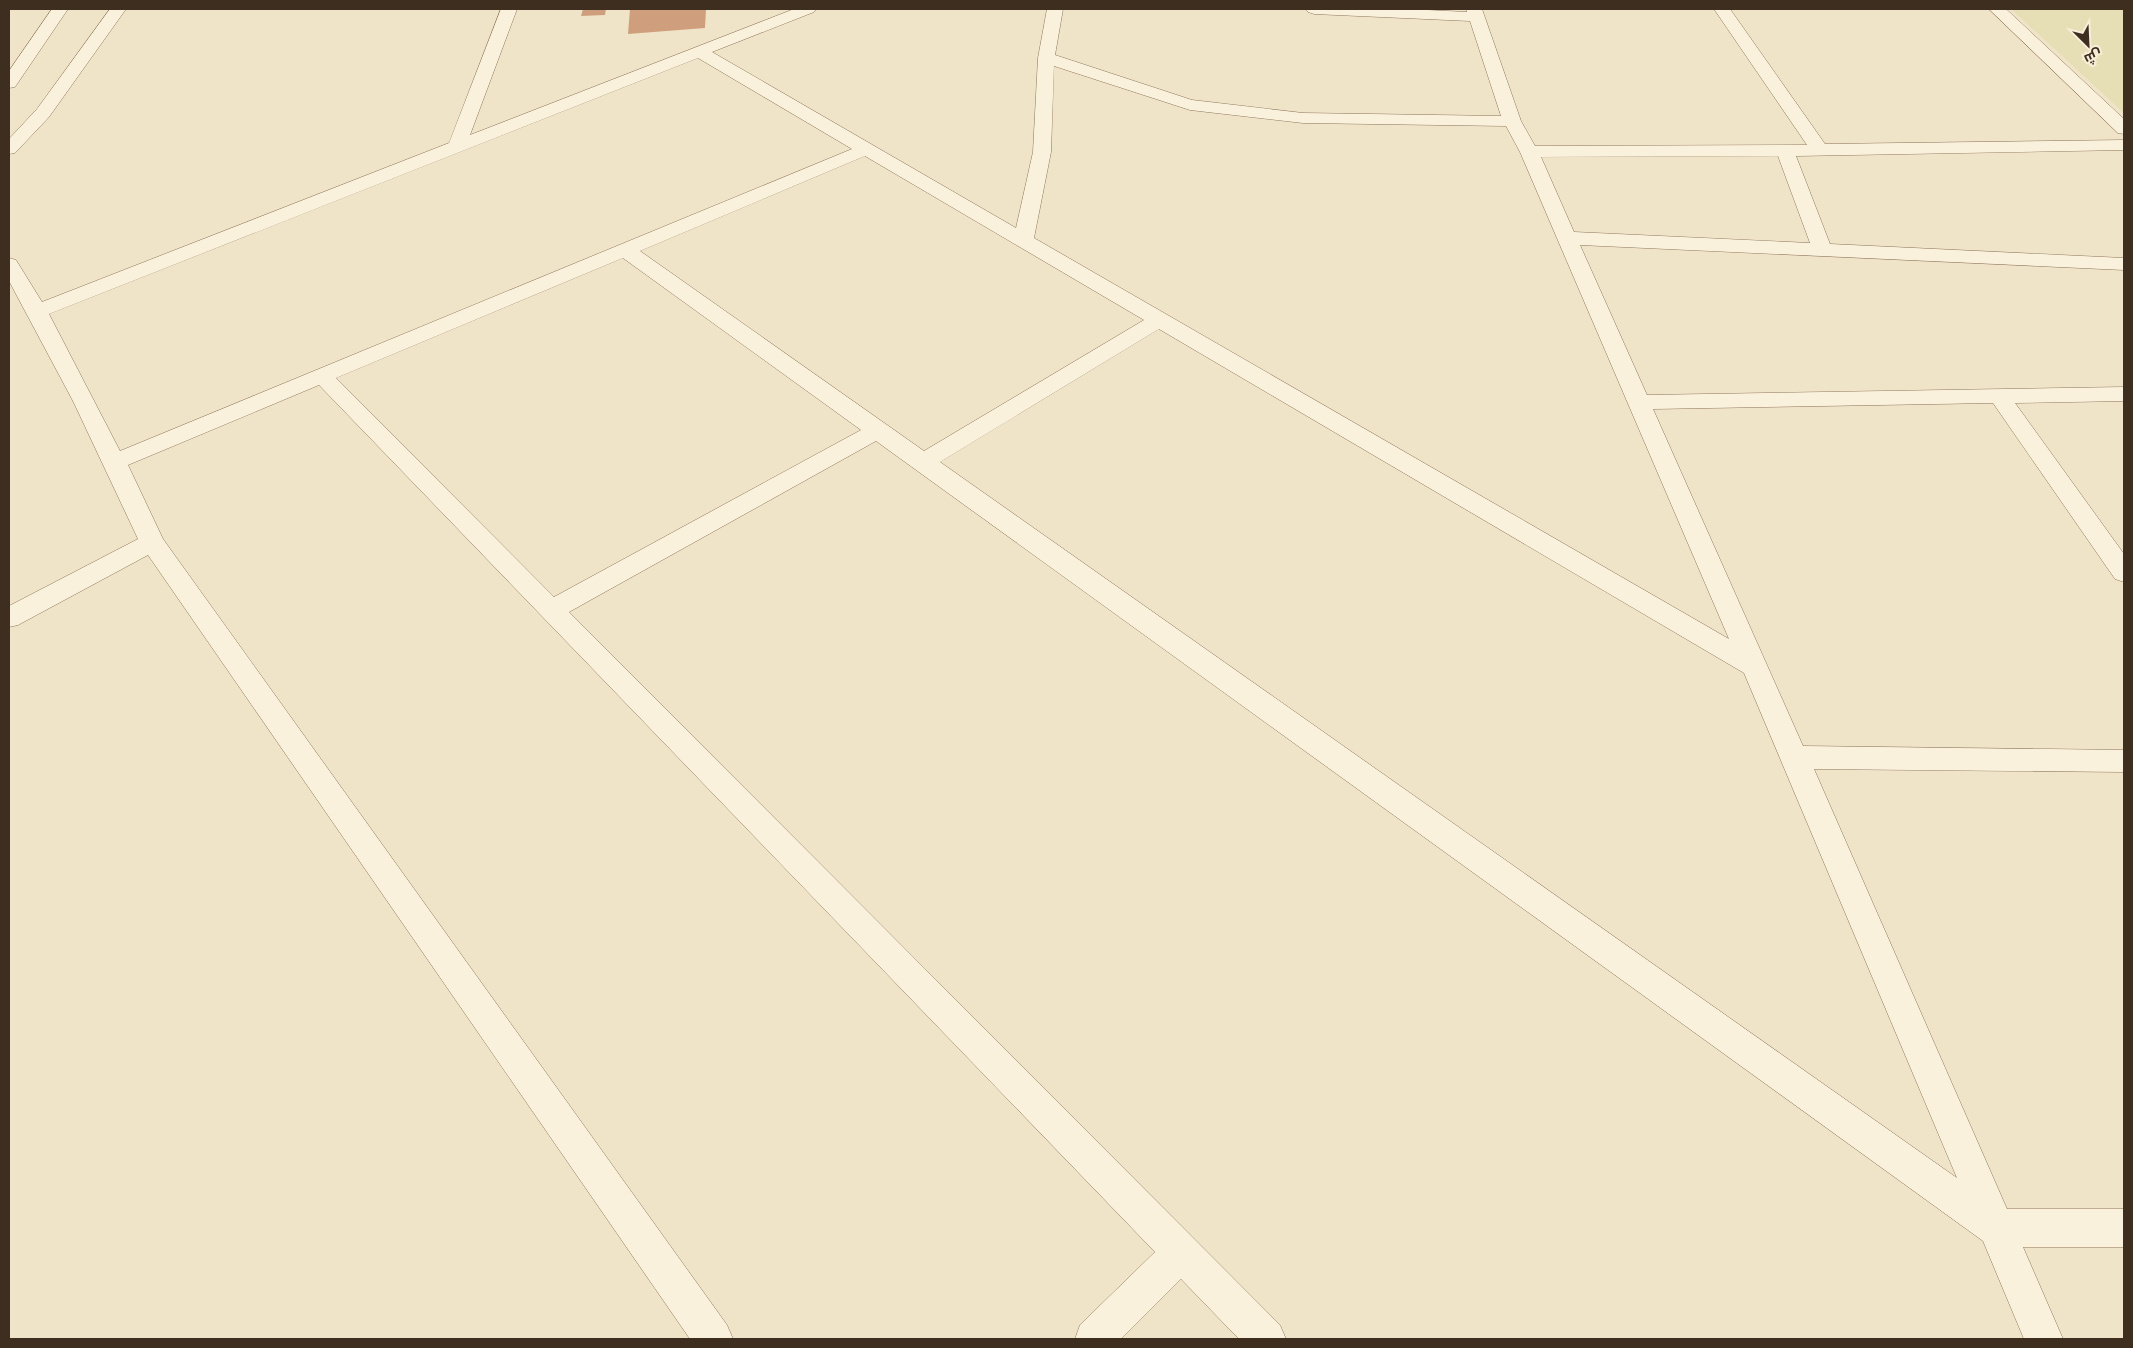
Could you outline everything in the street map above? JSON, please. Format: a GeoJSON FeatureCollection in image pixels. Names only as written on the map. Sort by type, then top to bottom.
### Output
{"type":"FeatureCollection","features":[{"type":"Feature","properties":{"kind":"street"},"geometry":{"type":"LineString","coordinates":[[9,83],[60,9]]}},
{"type":"Feature","properties":{"kind":"street"},"geometry":{"type":"LineString","coordinates":[[9,149],[43,113],[118,9]]}},
{"type":"Feature","properties":{"kind":"street"},"geometry":{"type":"LineString","coordinates":[[457,145],[509,9]]}},
{"type":"Feature","properties":{"kind":"street"},"geometry":{"type":"LineString","coordinates":[[37,311],[808,9]]}},
{"type":"Feature","properties":{"kind":"street"},"geometry":{"type":"LineString","coordinates":[[1023,241],[1042,152],[1046,58],[1055,9]]}},
{"type":"Feature","properties":{"kind":"street"},"geometry":{"type":"LineString","coordinates":[[1314,9],[1476,13],[1512,121],[1529,152],[1794,757],[2044,1339]]}},
{"type":"Feature","properties":{"kind":"street"},"geometry":{"type":"LineString","coordinates":[[1722,9],[1820,150]]}},
{"type":"Feature","properties":{"kind":"street"},"geometry":{"type":"LineString","coordinates":[[1997,9],[2124,129]]}},
{"type":"Feature","properties":{"kind":"street"},"geometry":{"type":"LineString","coordinates":[[700,52],[1753,666]]}},
{"type":"Feature","properties":{"kind":"street"},"geometry":{"type":"LineString","coordinates":[[1046,58],[1190,105],[1303,118],[1512,121]]}},
{"type":"Feature","properties":{"kind":"street"},"geometry":{"type":"LineString","coordinates":[[1529,152],[2124,145]]}},
{"type":"Feature","properties":{"kind":"street"},"geometry":{"type":"LineString","coordinates":[[114,462],[866,149]]}},
{"type":"Feature","properties":{"kind":"street"},"geometry":{"type":"LineString","coordinates":[[1785,150],[1822,250]]}},
{"type":"Feature","properties":{"kind":"street"},"geometry":{"type":"LineString","coordinates":[[1566,238],[2124,264]]}},
{"type":"Feature","properties":{"kind":"street"},"geometry":{"type":"LineString","coordinates":[[626,250],[1996,1228],[2124,1228]]}},
{"type":"Feature","properties":{"kind":"street"},"geometry":{"type":"LineString","coordinates":[[9,264],[37,311],[114,462],[152,542],[713,1339]]}},
{"type":"Feature","properties":{"kind":"street"},"geometry":{"type":"LineString","coordinates":[[923,462],[1160,320]]}},
{"type":"Feature","properties":{"kind":"street"},"geometry":{"type":"LineString","coordinates":[[322,376],[1266,1339]]}},
{"type":"Feature","properties":{"kind":"street"},"geometry":{"type":"LineString","coordinates":[[1637,402],[2124,394]]}},
{"type":"Feature","properties":{"kind":"street"},"geometry":{"type":"LineString","coordinates":[[1999,396],[2124,573]]}},
{"type":"Feature","properties":{"kind":"street"},"geometry":{"type":"LineString","coordinates":[[551,610],[878,430]]}},
{"type":"Feature","properties":{"kind":"street"},"geometry":{"type":"LineString","coordinates":[[9,618],[152,542]]}},
{"type":"Feature","properties":{"kind":"street"},"geometry":{"type":"LineString","coordinates":[[1794,757],[2124,761]]}},
{"type":"Feature","properties":{"kind":"street"},"geometry":{"type":"LineString","coordinates":[[1094,1339],[1181,1252]]}},
{"type":"Feature","properties":{"kind":"shaded area"},"geometry":{"type":"Polygon","coordinates":[[[2011,9],[2124,9],[2124,113],[2011,9]]]}},
{"type":"Feature","properties":{"kind":"building"},"geometry":{"type":"Polygon","coordinates":[[[583,9],[606,9],[605,15],[581,16],[583,9]]]}},
{"type":"Feature","properties":{"kind":"building"},"geometry":{"type":"Polygon","coordinates":[[[630,9],[706,9],[705,28],[628,34],[630,9]]]}}]}
